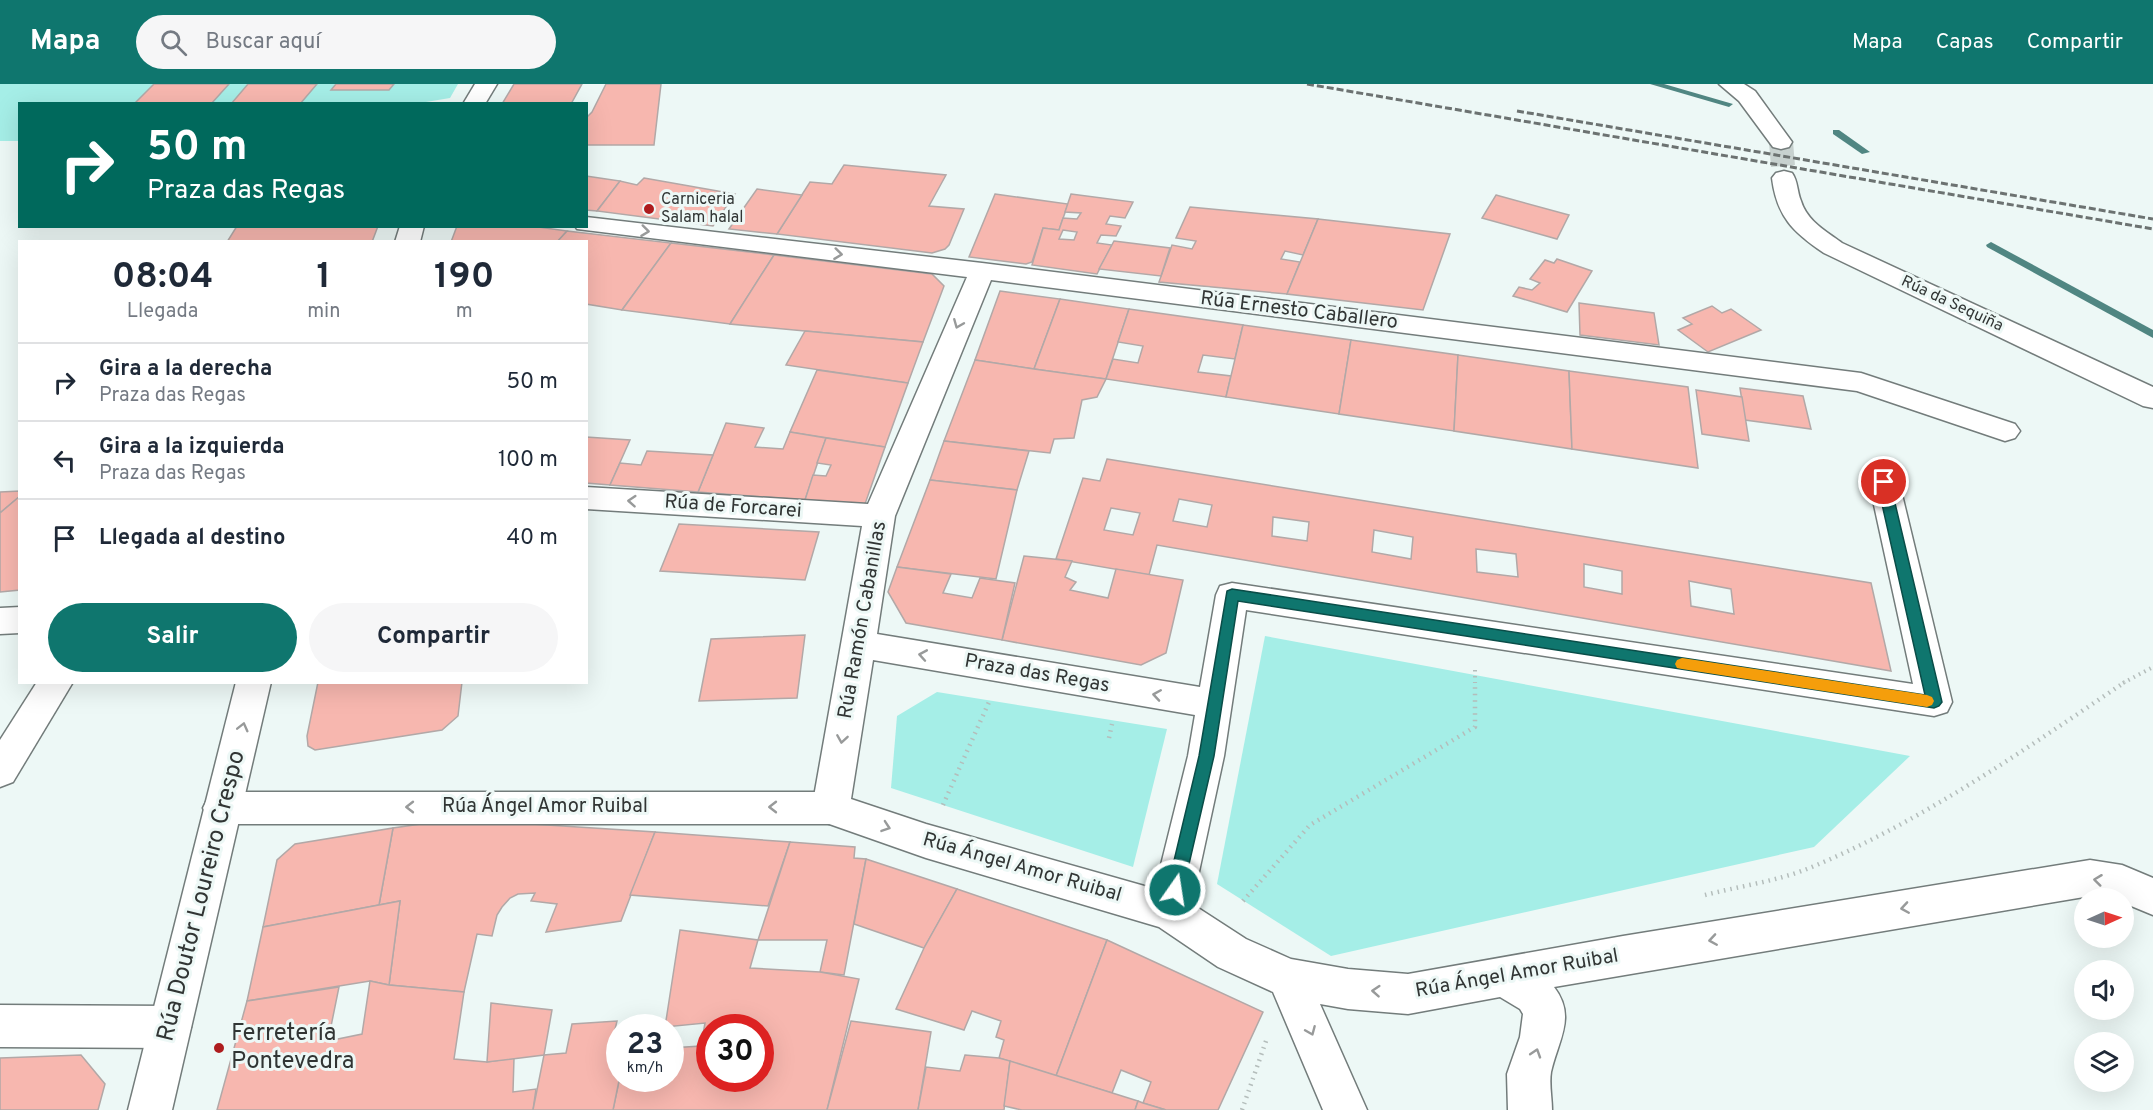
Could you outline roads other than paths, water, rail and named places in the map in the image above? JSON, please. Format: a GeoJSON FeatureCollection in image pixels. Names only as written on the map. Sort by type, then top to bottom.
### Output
{"type":"FeatureCollection","features":[{"type":"Feature","properties":{"kind":"street"},"geometry":{"type":"LineString","coordinates":[[475,102],[486,84]]}},
{"type":"Feature","properties":{"kind":"street"},"geometry":{"type":"LineString","coordinates":[[1730,84],[1747,96],[1781,142]]}},
{"type":"Feature","properties":{"kind":"street","name":"Rúa da Sequiña"},"geometry":{"type":"LineString","coordinates":[[1784,178],[1786,199],[1802,227],[1833,249],[2153,399]]}},
{"type":"Feature","properties":{"kind":"street","name":"Rúa Ernesto Caballero"},"geometry":{"type":"LineString","coordinates":[[588,224],[982,271],[1861,382],[2005,431]]}},
{"type":"Feature","properties":{"kind":"street","name":"Rúa Ramón Cabanillas"},"geometry":{"type":"LineString","coordinates":[[831,808],[879,516],[982,271]]}},
{"type":"Feature","properties":{"kind":"street"},"geometry":{"type":"LineString","coordinates":[[1170,912],[1206,756],[1232,595],[1934,702],[1884,482]]}},
{"type":"Feature","properties":{"kind":"street","name":"Rúa de Forcarei"},"geometry":{"type":"LineString","coordinates":[[588,498],[879,516]]}},
{"type":"Feature","properties":{"kind":"street"},"geometry":{"type":"LineString","coordinates":[[0,621],[18,620]]}},
{"type":"Feature","properties":{"kind":"street","name":"Praza das Regas"},"geometry":{"type":"LineString","coordinates":[[858,644],[1215,704]]}},
{"type":"Feature","properties":{"kind":"street"},"geometry":{"type":"LineString","coordinates":[[0,771],[55,684]]}},
{"type":"Feature","properties":{"kind":"street","name":"Rúa Doutor Loureiro Crespo"},"geometry":{"type":"LineString","coordinates":[[150,1110],[253,684]]}},
{"type":"Feature","properties":{"kind":"street","name":"Rúa Ángel Amor Ruibal"},"geometry":{"type":"LineString","coordinates":[[222,808],[831,808],[926,841],[1170,912],[1232,953],[1288,978],[1348,989],[1408,994],[1623,955],[2090,878],[2122,883],[2153,897]]}},
{"type":"Feature","properties":{"kind":"street"},"geometry":{"type":"LineString","coordinates":[[1504,977],[1534,995],[1545,1009],[1541,1038],[1529,1074],[1530,1110]]}},
{"type":"Feature","properties":{"kind":"street"},"geometry":{"type":"LineString","coordinates":[[1288,978],[1345,1110]]}},
{"type":"Feature","properties":{"kind":"street"},"geometry":{"type":"LineString","coordinates":[[0,1026],[170,1027]]}},
{"type":"Feature","properties":{"kind":"waterway"},"geometry":{"type":"LineString","coordinates":[[1654,84],[1729,104]]}},
{"type":"Feature","properties":{"kind":"waterway"},"geometry":{"type":"LineString","coordinates":[[1836,132],[1865,152]]}},
{"type":"Feature","properties":{"kind":"waterway"},"geometry":{"type":"LineString","coordinates":[[1991,245],[2153,335]]}},
{"type":"Feature","properties":{"kind":"tunnel"},"geometry":{"type":"LineString","coordinates":[[1781,142],[1784,178]]}},
{"type":"Feature","properties":{"kind":"railway"},"geometry":{"type":"LineString","coordinates":[[1307,84],[2153,229]]}},
{"type":"Feature","properties":{"kind":"railway"},"geometry":{"type":"LineString","coordinates":[[1517,111],[2153,219]]}},
{"type":"Feature","properties":{"kind":"place","name":"Carniceria Salam halal"},"geometry":{"type":"Point","coordinates":[649,209]}},
{"type":"Feature","properties":{"kind":"place","name":"Ferretería Pontevedra"},"geometry":{"type":"Point","coordinates":[219,1048]}}]}
